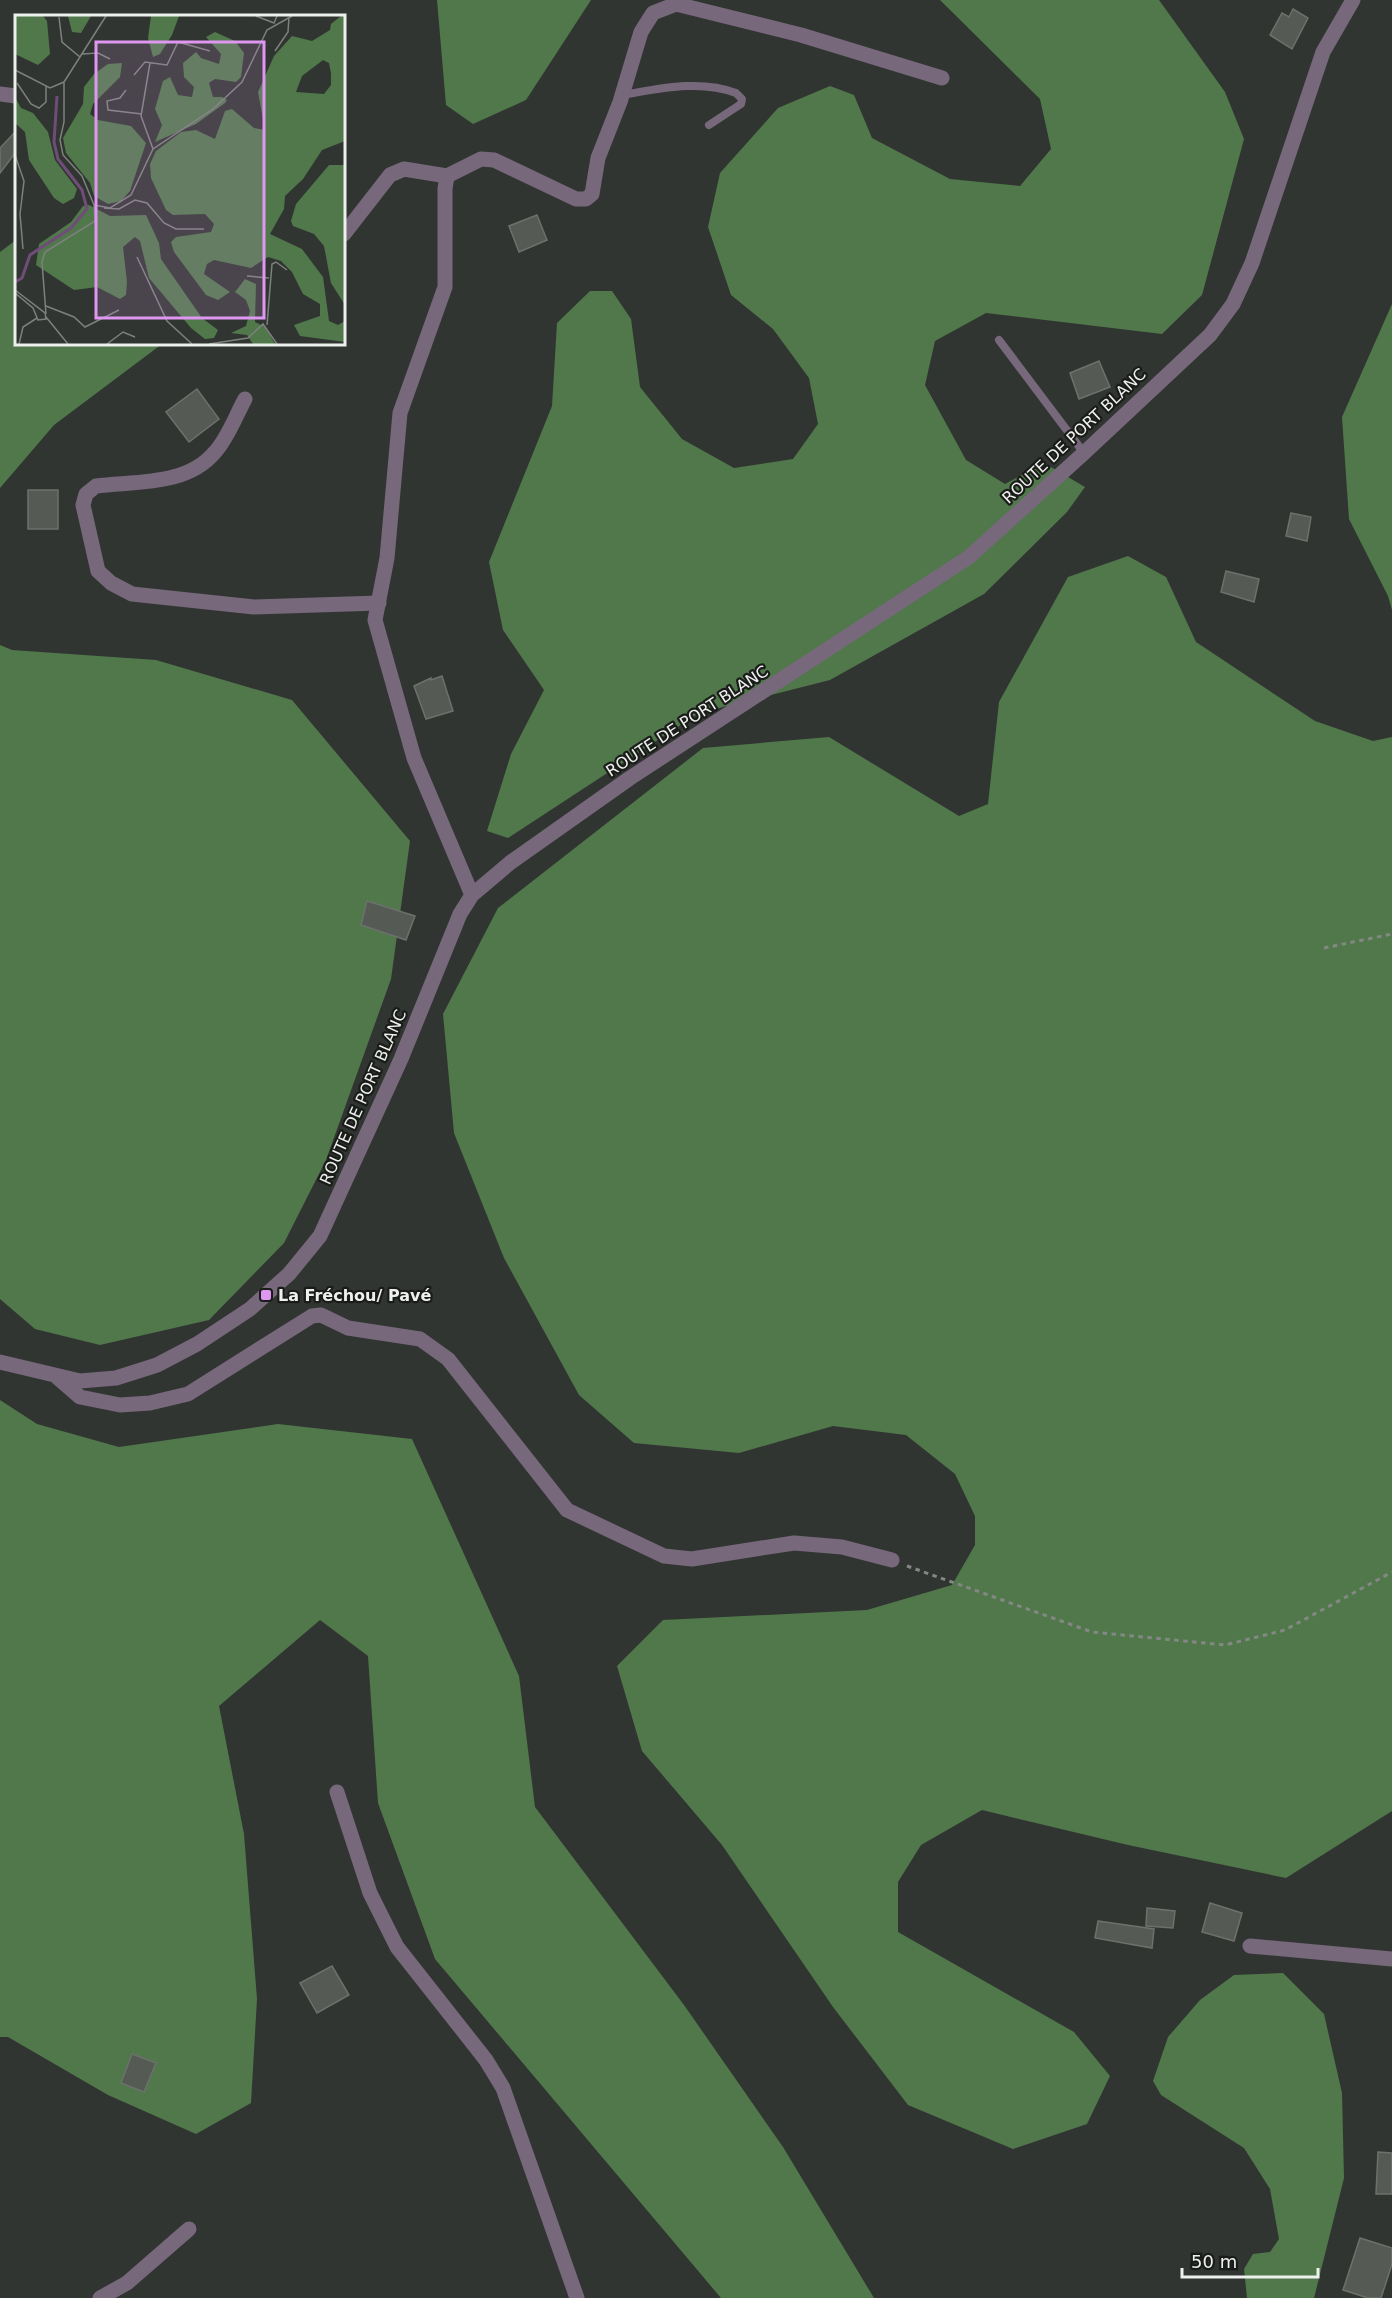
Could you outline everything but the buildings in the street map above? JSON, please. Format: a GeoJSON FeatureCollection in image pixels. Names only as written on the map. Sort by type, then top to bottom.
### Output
{"type":"FeatureCollection","features":[{"type":"Feature","properties":{"kind":"street","name":"ROUTE DE PORT BLANC"},"geometry":{"type":"LineString","coordinates":[[0,1362],[80,1381],[116,1378],[157,1365],[197,1344],[250,1309],[289,1274],[320,1236],[402,1059],[460,914],[472,896],[511,862],[630,778],[969,556],[1084,453],[1210,335],[1233,304],[1252,263],[1323,52],[1353,0]]}},
{"type":"Feature","properties":{"kind":"street"},"geometry":{"type":"LineString","coordinates":[[345,233],[390,175],[404,169],[447,176],[481,159],[494,160],[576,200],[586,199],[592,194],[598,158],[622,95],[641,32],[653,13],[676,4],[801,35],[942,78]]}},
{"type":"Feature","properties":{"kind":"street"},"geometry":{"type":"LineString","coordinates":[[0,94],[15,96]]}},
{"type":"Feature","properties":{"kind":"street"},"geometry":{"type":"LineString","coordinates":[[447,176],[445,286],[400,413],[387,558],[375,620],[414,758],[472,896]]}},
{"type":"Feature","properties":{"kind":"street"},"geometry":{"type":"LineString","coordinates":[[245,399],[216,452],[195,470],[181,477],[96,486],[86,494],[83,505],[98,571],[111,583],[132,594],[254,607],[379,603]]}},
{"type":"Feature","properties":{"kind":"street"},"geometry":{"type":"LineString","coordinates":[[57,1377],[80,1397],[120,1406],[150,1403],[188,1394],[312,1316],[321,1315],[348,1328],[420,1339],[448,1359],[567,1510],[664,1556],[692,1559],[794,1543],[842,1547],[892,1560]]}},
{"type":"Feature","properties":{"kind":"street"},"geometry":{"type":"LineString","coordinates":[[337,1792],[370,1893],[397,1947],[486,2060],[503,2088],[578,2298]]}},
{"type":"Feature","properties":{"kind":"street"},"geometry":{"type":"LineString","coordinates":[[1250,1946],[1392,1959]]}},
{"type":"Feature","properties":{"kind":"street"},"geometry":{"type":"LineString","coordinates":[[100,2298],[127,2283],[189,2229]]}},
{"type":"Feature","properties":{"kind":"lane"},"geometry":{"type":"LineString","coordinates":[[622,95],[671,87],[696,86],[736,93],[741,99],[741,104],[709,125]]}},
{"type":"Feature","properties":{"kind":"lane"},"geometry":{"type":"LineString","coordinates":[[999,340],[1084,453]]}},
{"type":"Feature","properties":{"kind":"path"},"geometry":{"type":"LineString","coordinates":[[1324,948],[1392,934]]}},
{"type":"Feature","properties":{"kind":"path"},"geometry":{"type":"LineString","coordinates":[[892,1560],[1002,1602],[1092,1632],[1225,1645],[1285,1630],[1392,1572]]}},
{"type":"Feature","properties":{"kind":"green space"},"geometry":{"type":"Polygon","coordinates":[[[437,0],[591,0],[526,100],[473,124],[446,105],[437,0]]]}},
{"type":"Feature","properties":{"kind":"green space"},"geometry":{"type":"Polygon","coordinates":[[[940,0],[1159,0],[1225,92],[1244,139],[1202,295],[1162,334],[986,313],[935,341],[925,385],[966,460],[1005,484],[1044,463],[1085,487],[1067,512],[984,594],[830,680],[699,713],[508,838],[487,831],[511,754],[544,690],[503,630],[489,562],[552,406],[557,323],[590,291],[612,291],[631,319],[640,387],[682,439],[734,468],[793,459],[818,424],[809,378],[773,329],[731,295],[708,227],[720,173],[778,108],[830,86],[854,95],[872,138],[950,179],[1020,186],[1051,149],[1040,99],[940,0]]]}},
{"type":"Feature","properties":{"kind":"green space"},"geometry":{"type":"Polygon","coordinates":[[[15,241],[15,345],[161,345],[54,425],[0,488],[0,252],[15,241]]]}},
{"type":"Feature","properties":{"kind":"green space"},"geometry":{"type":"Polygon","coordinates":[[[1392,304],[1392,610],[1388,596],[1349,519],[1342,417],[1392,304]]]}},
{"type":"Feature","properties":{"kind":"green space"},"geometry":{"type":"Polygon","coordinates":[[[1128,556],[1166,577],[1196,642],[1315,721],[1373,741],[1392,737],[1392,1811],[1286,1878],[1128,1845],[982,1810],[921,1845],[898,1882],[898,1932],[1074,2032],[1110,2076],[1087,2124],[1013,2149],[908,2105],[833,2007],[722,1845],[642,1751],[617,1666],[663,1620],[867,1610],[952,1585],[975,1545],[975,1516],[955,1474],[906,1435],[833,1426],[739,1453],[634,1443],[579,1395],[504,1258],[454,1133],[443,1014],[498,908],[703,748],[829,737],[959,816],[988,804],[999,702],[1068,577],[1128,556]]]}},
{"type":"Feature","properties":{"kind":"green space"},"geometry":{"type":"Polygon","coordinates":[[[0,645],[12,650],[156,660],[292,700],[410,841],[391,979],[326,1160],[284,1243],[209,1320],[100,1345],[35,1329],[0,1299],[0,645]]]}},
{"type":"Feature","properties":{"kind":"green space"},"geometry":{"type":"Polygon","coordinates":[[[0,1400],[37,1424],[119,1447],[278,1424],[412,1439],[519,1676],[535,1807],[684,2005],[783,2147],[874,2298],[721,2298],[435,1959],[378,1803],[368,1656],[320,1620],[219,1706],[244,1834],[257,1999],[251,2103],[196,2134],[108,2095],[8,2037],[0,2037],[0,1400]]]}},
{"type":"Feature","properties":{"kind":"green space"},"geometry":{"type":"Polygon","coordinates":[[[1283,1973],[1324,2014],[1342,2093],[1344,2178],[1314,2298],[1247,2298],[1244,2269],[1253,2254],[1270,2252],[1279,2239],[1270,2189],[1244,2148],[1161,2095],[1153,2081],[1168,2037],[1200,2000],[1234,1975],[1283,1973]]]}},
{"type":"Feature","properties":{"kind":"place","name":"La Fréchou/ Pavé"},"geometry":{"type":"Point","coordinates":[266,1295]}}]}
